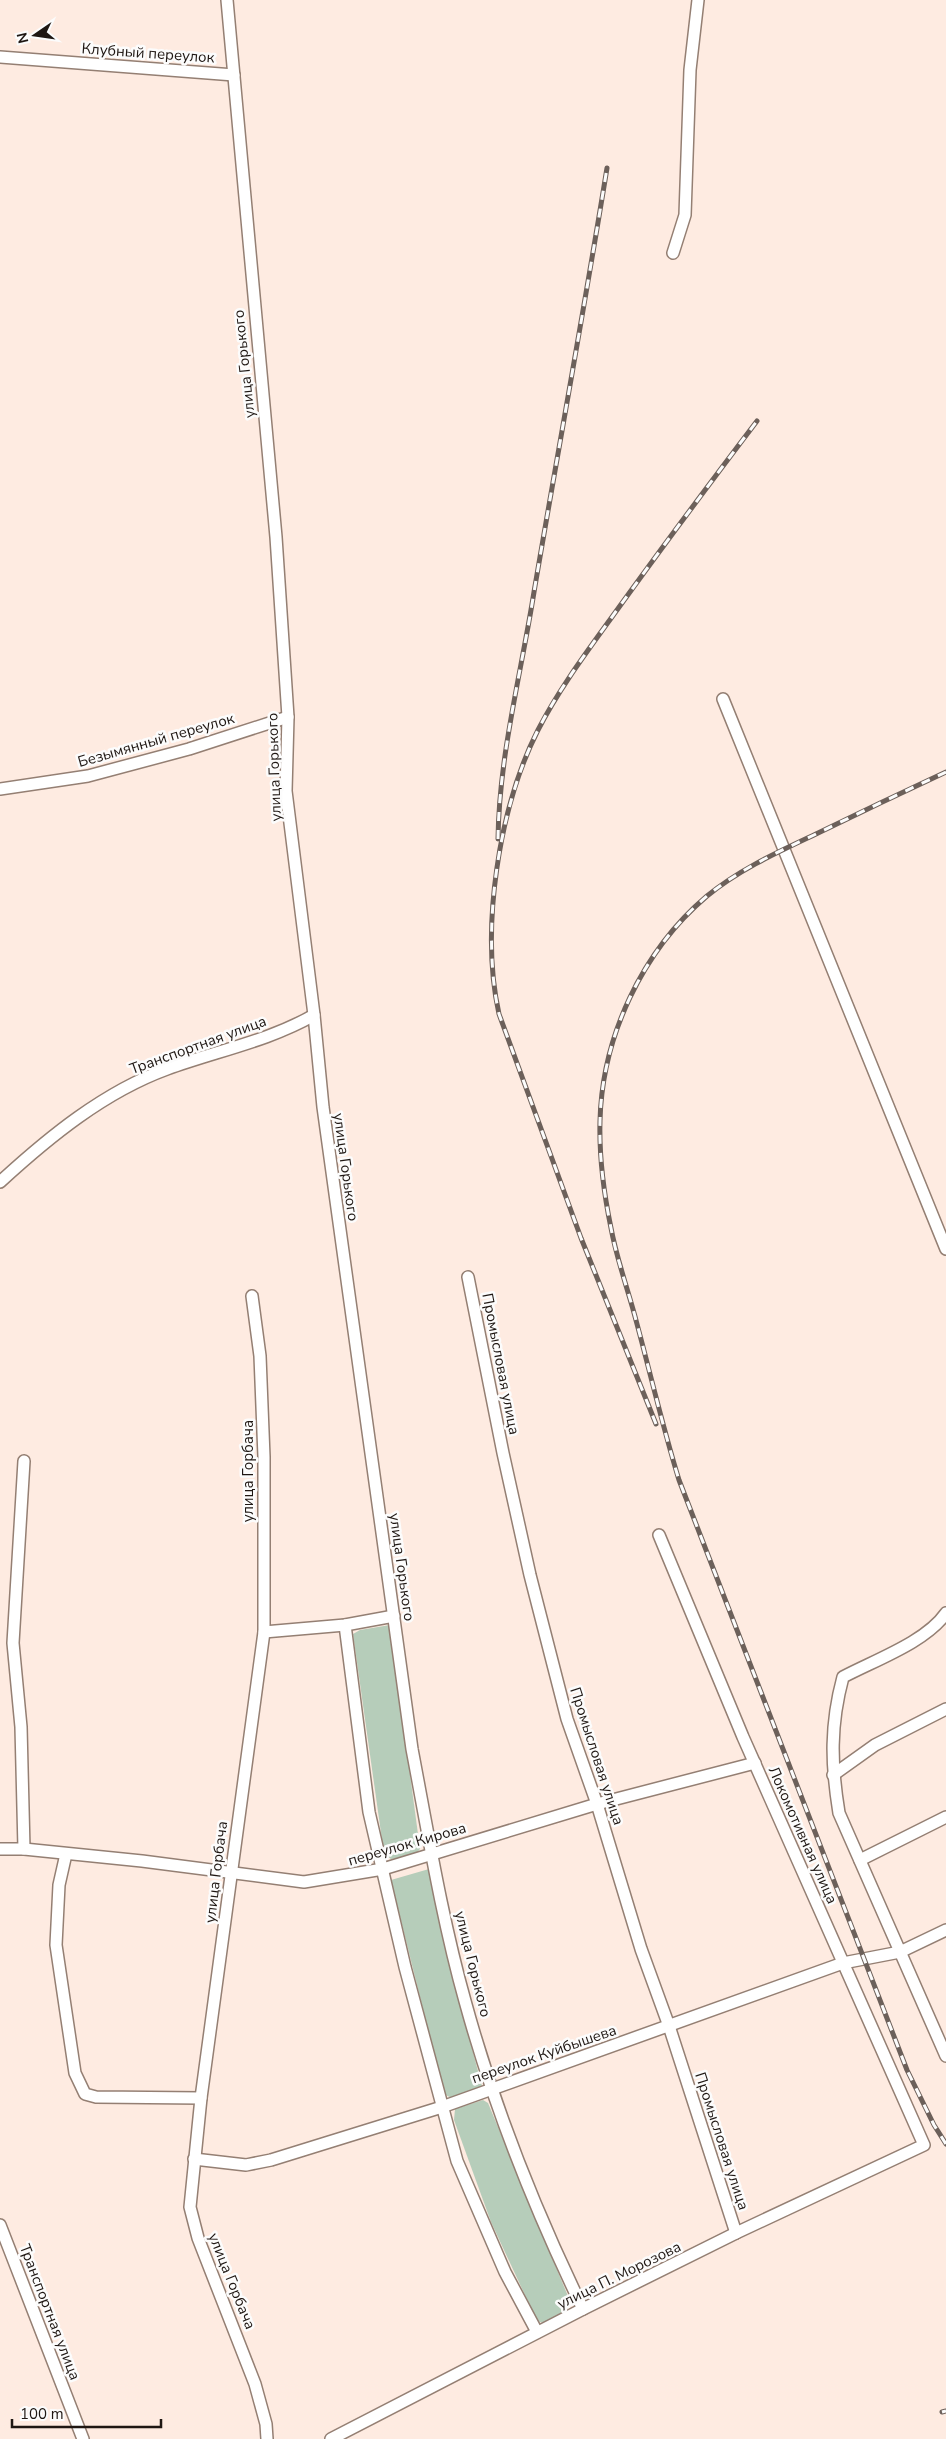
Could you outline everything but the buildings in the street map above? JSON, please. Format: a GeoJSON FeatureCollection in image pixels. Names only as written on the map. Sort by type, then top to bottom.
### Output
{"type":"FeatureCollection","features":[{"type":"Feature","properties":{"kind":"street","name":"улица Горького"},"geometry":{"type":"LineString","coordinates":[[227,0],[276,536],[288,717],[286,791],[300,917],[314,1015],[325,1126],[412,1749],[432,1854],[465,2002],[492,2088],[537,2209],[583,2309]]}},
{"type":"Feature","properties":{"kind":"street"},"geometry":{"type":"LineString","coordinates":[[673,253],[686,215],[690,70],[698,0]]}},
{"type":"Feature","properties":{"kind":"street","name":"Клубный переулок"},"geometry":{"type":"LineString","coordinates":[[0,57],[234,75]]}},
{"type":"Feature","properties":{"kind":"street"},"geometry":{"type":"LineString","coordinates":[[723,698],[946,1249]]}},
{"type":"Feature","properties":{"kind":"street","name":"Безымянный переулок"},"geometry":{"type":"LineString","coordinates":[[0,789],[88,776],[188,749],[288,717]]}},
{"type":"Feature","properties":{"kind":"street","name":"Транспортная улица"},"geometry":{"type":"LineString","coordinates":[[0,1182],[23,1161],[111,1094],[165,1070],[292,1028],[314,1015]]}},
{"type":"Feature","properties":{"kind":"street","name":"Промысловая улица"},"geometry":{"type":"LineString","coordinates":[[468,1277],[530,1576],[567,1719],[597,1804],[641,1949],[669,2026],[736,2233]]}},
{"type":"Feature","properties":{"kind":"street","name":"улица Горбача"},"geometry":{"type":"LineString","coordinates":[[252,1296],[260,1356],[264,1457],[262,1569],[264,1632],[200,2098],[190,2208],[198,2238],[247,2361],[266,2424],[267,2439]]}},
{"type":"Feature","properties":{"kind":"street"},"geometry":{"type":"LineString","coordinates":[[24,1461],[14,1643],[21,1727],[24,1849]]}},
{"type":"Feature","properties":{"kind":"street","name":"Локомотивная улица"},"geometry":{"type":"LineString","coordinates":[[659,1534],[755,1763],[924,2145]]}},
{"type":"Feature","properties":{"kind":"street"},"geometry":{"type":"LineString","coordinates":[[945,2053],[839,1813],[833,1775],[834,1709],[843,1677],[913,1641],[939,1623],[946,1612]]}},
{"type":"Feature","properties":{"kind":"street"},"geometry":{"type":"LineString","coordinates":[[264,1632],[345,1624],[394,1616]]}},
{"type":"Feature","properties":{"kind":"street"},"geometry":{"type":"LineString","coordinates":[[345,1624],[369,1812],[404,1966],[456,2161],[505,2272],[537,2332]]}},
{"type":"Feature","properties":{"kind":"street"},"geometry":{"type":"LineString","coordinates":[[833,1775],[875,1745],[946,1709]]}},
{"type":"Feature","properties":{"kind":"street","name":"переулок Кирова"},"geometry":{"type":"LineString","coordinates":[[0,1849],[24,1849],[142,1861],[304,1882],[383,1869],[597,1804],[755,1763]]}},
{"type":"Feature","properties":{"kind":"street"},"geometry":{"type":"LineString","coordinates":[[860,1860],[946,1817]]}},
{"type":"Feature","properties":{"kind":"street"},"geometry":{"type":"LineString","coordinates":[[66,1854],[59,1885],[56,1945],[75,2072],[84,2094],[96,2097],[200,2098]]}},
{"type":"Feature","properties":{"kind":"street","name":"переулок Куйбышева"},"geometry":{"type":"LineString","coordinates":[[194,2158],[246,2165],[297,2152],[442,2107],[843,1963],[900,1952],[946,1930]]}},
{"type":"Feature","properties":{"kind":"street","name":"улица П. Морозова"},"geometry":{"type":"LineString","coordinates":[[331,2439],[537,2332],[736,2233],[924,2145]]}},
{"type":"Feature","properties":{"kind":"street","name":"Транспортная улица"},"geometry":{"type":"LineString","coordinates":[[0,2225],[83,2439]]}},
{"type":"Feature","properties":{"kind":"green space"},"geometry":{"type":"Polygon","coordinates":[[[390,1625],[420,1849],[414,1856],[391,1859],[384,1854],[353,1634],[360,1630],[390,1625]]]}},
{"type":"Feature","properties":{"kind":"green space"},"geometry":{"type":"Polygon","coordinates":[[[429,1869],[441,1932],[482,2086],[478,2090],[453,2099],[444,2094],[391,1880],[429,1869]]]}},
{"type":"Feature","properties":{"kind":"green space"},"geometry":{"type":"Polygon","coordinates":[[[483,2100],[488,2103],[570,2301],[566,2312],[543,2323],[537,2321],[491,2222],[454,2120],[455,2109],[483,2100]]]}},
{"type":"Feature","properties":{"kind":"railway"},"geometry":{"type":"LineString","coordinates":[[498,839],[499,808],[506,746],[607,168]]}},
{"type":"Feature","properties":{"kind":"railway"},"geometry":{"type":"LineString","coordinates":[[656,1424],[581,1238],[499,1014],[494,981],[492,945],[493,907],[497,869],[513,795],[524,761],[538,730],[565,683],[596,639],[757,421]]}},
{"type":"Feature","properties":{"kind":"railway"},"geometry":{"type":"LineString","coordinates":[[946,772],[788,847],[733,877],[707,896],[684,918],[645,969],[630,998],[608,1058],[600,1121],[601,1162],[608,1215],[679,1480],[907,2070],[934,2125],[946,2144]]}},
{"type":"Feature","properties":{"kind":"railway"},"geometry":{"type":"LineString","coordinates":[[942,2412],[946,2411]]}}]}
